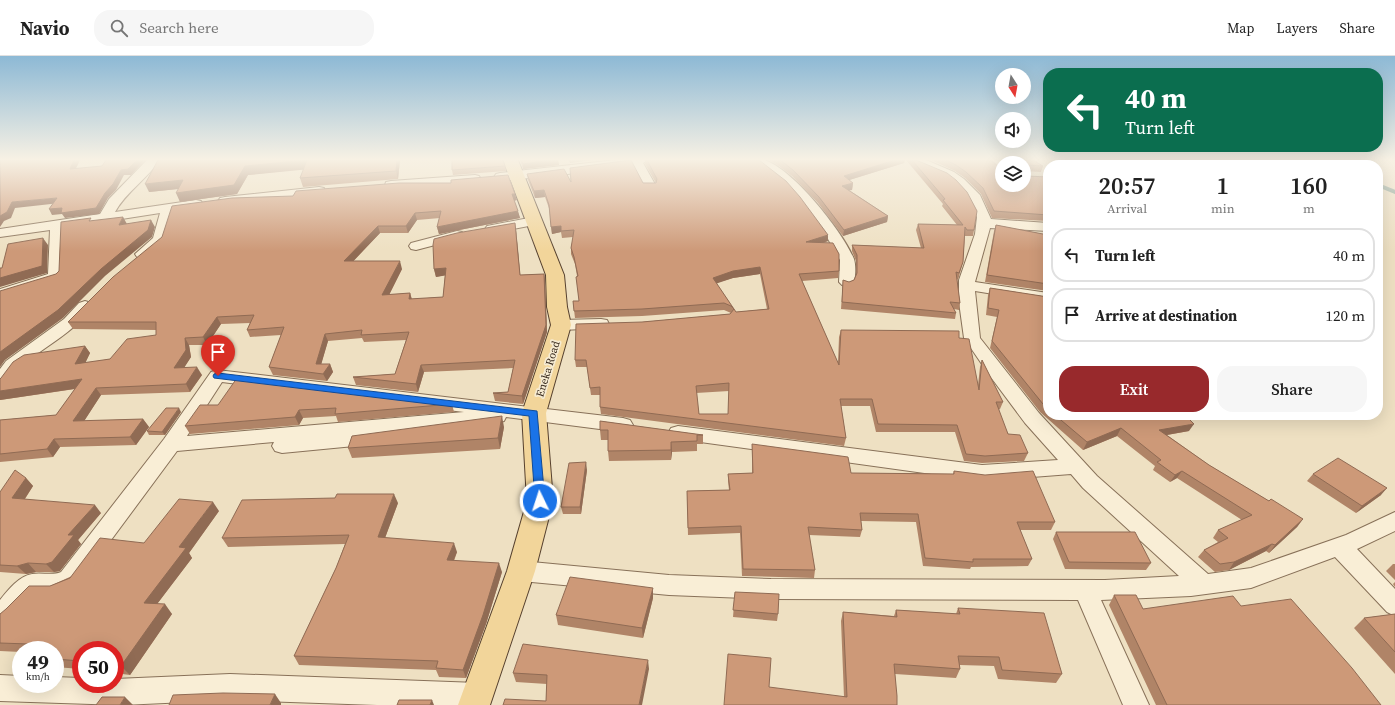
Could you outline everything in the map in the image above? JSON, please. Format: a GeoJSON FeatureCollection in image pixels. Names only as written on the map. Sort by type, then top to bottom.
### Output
{"type":"FeatureCollection","features":[{"type":"Feature","properties":{"kind":"main road","name":"Eneka Road"},"geometry":{"type":"LineString","coordinates":[[476,700],[521,571],[540,501],[534,413],[561,325],[557,308],[555,275],[522,190]]}},
{"type":"Feature","properties":{"kind":"street"},"geometry":{"type":"LineString","coordinates":[[105,217],[114,202],[126,190]]}},
{"type":"Feature","properties":{"kind":"street"},"geometry":{"type":"LineString","coordinates":[[0,233],[266,195],[331,190]]}},
{"type":"Feature","properties":{"kind":"street"},"geometry":{"type":"LineString","coordinates":[[798,190],[835,238],[846,260],[847,282]]}},
{"type":"Feature","properties":{"kind":"street"},"geometry":{"type":"LineString","coordinates":[[968,190],[973,195],[984,217],[982,234],[967,280],[967,302],[972,338],[1032,418],[1090,482],[1202,584]]}},
{"type":"Feature","properties":{"kind":"street"},"geometry":{"type":"LineString","coordinates":[[129,265],[160,240],[168,208]]}},
{"type":"Feature","properties":{"kind":"street"},"geometry":{"type":"LineString","coordinates":[[416,246],[476,232],[534,221]]}},
{"type":"Feature","properties":{"kind":"street"},"geometry":{"type":"LineString","coordinates":[[983,223],[1043,227]]}},
{"type":"Feature","properties":{"kind":"street"},"geometry":{"type":"LineString","coordinates":[[0,294],[56,277],[57,225]]}},
{"type":"Feature","properties":{"kind":"street"},"geometry":{"type":"LineString","coordinates":[[967,285],[1043,297]]}},
{"type":"Feature","properties":{"kind":"street"},"geometry":{"type":"LineString","coordinates":[[0,381],[12,365],[70,322],[96,296]]}},
{"type":"Feature","properties":{"kind":"street"},"geometry":{"type":"LineString","coordinates":[[561,325],[620,323]]}},
{"type":"Feature","properties":{"kind":"street"},"geometry":{"type":"LineString","coordinates":[[0,617],[20,594],[32,584],[59,584],[69,579],[170,444],[218,376],[534,413],[982,473],[1076,466]]}},
{"type":"Feature","properties":{"kind":"street"},"geometry":{"type":"LineString","coordinates":[[534,413],[379,436],[282,446],[503,417],[534,413]]}},
{"type":"Feature","properties":{"kind":"street"},"geometry":{"type":"LineString","coordinates":[[170,444],[534,413]]}},
{"type":"Feature","properties":{"kind":"street"},"geometry":{"type":"LineString","coordinates":[[521,571],[669,585],[755,588],[1105,590],[1202,584],[1251,578],[1354,541],[1395,521]]}},
{"type":"Feature","properties":{"kind":"street"},"geometry":{"type":"LineString","coordinates":[[1339,546],[1395,605]]}},
{"type":"Feature","properties":{"kind":"street"},"geometry":{"type":"LineString","coordinates":[[1085,590],[1136,705]]}},
{"type":"Feature","properties":{"kind":"street"},"geometry":{"type":"LineString","coordinates":[[0,688],[122,692],[230,687],[476,700]]}},
{"type":"Feature","properties":{"kind":"building"},"geometry":{"type":"Polygon","coordinates":[[[0,190],[107,190],[96,208],[61,213],[62,208],[49,209],[57,198],[12,202],[7,212],[0,216],[0,190]]]}},
{"type":"Feature","properties":{"kind":"building"},"geometry":{"type":"Polygon","coordinates":[[[177,190],[196,190],[176,193],[177,190]]]}},
{"type":"Feature","properties":{"kind":"building"},"geometry":{"type":"Polygon","coordinates":[[[514,190],[515,194],[512,194],[518,211],[437,227],[441,211],[415,213],[406,226],[378,226],[344,261],[400,261],[382,295],[410,293],[409,299],[443,297],[446,268],[434,269],[434,239],[457,233],[515,223],[520,275],[544,274],[546,325],[522,396],[493,393],[508,392],[515,360],[421,365],[416,384],[353,377],[395,374],[409,332],[361,335],[362,330],[325,334],[316,364],[330,364],[323,374],[269,367],[284,327],[247,330],[254,315],[217,317],[203,337],[185,338],[186,350],[174,368],[197,367],[186,384],[96,388],[73,421],[143,419],[130,437],[54,439],[47,449],[0,454],[0,420],[56,415],[82,379],[0,391],[0,379],[13,362],[24,355],[85,346],[75,364],[110,359],[127,339],[156,335],[156,322],[68,322],[113,277],[162,237],[172,206],[232,198],[293,196],[296,191],[514,190]]]}},
{"type":"Feature","properties":{"kind":"building"},"geometry":{"type":"Polygon","coordinates":[[[544,190],[794,190],[828,235],[806,242],[833,243],[839,254],[839,271],[799,274],[839,365],[841,330],[959,331],[959,338],[969,339],[979,390],[982,360],[1003,402],[996,402],[1008,434],[1020,435],[1028,453],[985,456],[966,454],[957,425],[878,424],[872,399],[840,399],[846,438],[600,407],[600,387],[590,388],[586,360],[575,360],[576,324],[642,322],[730,314],[734,309],[724,303],[642,309],[574,311],[573,301],[579,301],[576,277],[578,276],[571,248],[574,230],[561,231],[561,226],[551,227],[549,205],[544,190]],[[760,267],[733,271],[713,278],[736,312],[769,309],[760,267]],[[729,383],[696,386],[699,414],[728,414],[729,383]]]}},
{"type":"Feature","properties":{"kind":"building"},"geometry":{"type":"Polygon","coordinates":[[[813,190],[849,190],[888,216],[844,230],[813,190]]]}},
{"type":"Feature","properties":{"kind":"building"},"geometry":{"type":"Polygon","coordinates":[[[938,190],[965,190],[977,211],[974,230],[967,230],[965,227],[963,262],[959,273],[956,272],[960,303],[950,302],[956,313],[842,302],[843,280],[849,282],[854,280],[857,273],[857,255],[852,245],[924,248],[918,224],[963,225],[943,200],[945,199],[938,190]]]}},
{"type":"Feature","properties":{"kind":"building"},"geometry":{"type":"Polygon","coordinates":[[[984,190],[995,190],[995,192],[1031,192],[1031,190],[1043,190],[1043,215],[994,211],[984,190]]]}},
{"type":"Feature","properties":{"kind":"building"},"geometry":{"type":"Polygon","coordinates":[[[123,217],[119,225],[151,220],[148,230],[101,269],[58,310],[0,352],[0,291],[56,274],[59,271],[61,222],[91,218],[89,221],[123,217]]]}},
{"type":"Feature","properties":{"kind":"building"},"geometry":{"type":"Polygon","coordinates":[[[996,225],[1043,234],[1043,283],[987,275],[996,225]]]}},
{"type":"Feature","properties":{"kind":"building"},"geometry":{"type":"Polygon","coordinates":[[[43,238],[42,266],[0,278],[0,268],[2,268],[8,244],[43,238]]]}},
{"type":"Feature","properties":{"kind":"building"},"geometry":{"type":"Polygon","coordinates":[[[990,288],[1043,296],[1043,404],[992,341],[999,310],[988,308],[990,288]]]}},
{"type":"Feature","properties":{"kind":"building"},"geometry":{"type":"Polygon","coordinates":[[[237,378],[452,404],[335,414],[336,408],[299,410],[295,417],[185,426],[200,405],[218,405],[237,378]]]}},
{"type":"Feature","properties":{"kind":"building"},"geometry":{"type":"Polygon","coordinates":[[[166,408],[179,408],[162,432],[147,431],[166,408]]]}},
{"type":"Feature","properties":{"kind":"building"},"geometry":{"type":"Polygon","coordinates":[[[502,416],[498,438],[348,448],[352,436],[502,416]]]}},
{"type":"Feature","properties":{"kind":"building"},"geometry":{"type":"Polygon","coordinates":[[[1061,420],[1190,420],[1194,424],[1159,430],[1209,465],[1269,501],[1271,499],[1303,519],[1275,545],[1272,544],[1234,562],[1220,564],[1204,550],[1228,538],[1218,530],[1252,515],[1182,471],[1175,475],[1157,462],[1161,460],[1121,428],[1087,442],[1061,420]]]}},
{"type":"Feature","properties":{"kind":"building"},"geometry":{"type":"Polygon","coordinates":[[[600,421],[703,435],[697,435],[697,441],[671,442],[671,450],[608,451],[608,430],[600,430],[600,421]]]}},
{"type":"Feature","properties":{"kind":"building"},"geometry":{"type":"Polygon","coordinates":[[[752,444],[848,457],[851,473],[954,474],[954,471],[985,475],[1033,471],[1055,522],[1017,522],[1032,559],[973,559],[973,562],[925,558],[918,514],[860,513],[862,530],[808,527],[815,570],[743,569],[741,526],[688,528],[687,491],[730,490],[728,474],[753,473],[752,444]]]}},
{"type":"Feature","properties":{"kind":"building"},"geometry":{"type":"Polygon","coordinates":[[[1338,458],[1387,488],[1362,506],[1313,474],[1338,458]]]}},
{"type":"Feature","properties":{"kind":"building"},"geometry":{"type":"Polygon","coordinates":[[[586,462],[580,507],[561,507],[569,463],[586,462]]]}},
{"type":"Feature","properties":{"kind":"building"},"geometry":{"type":"Polygon","coordinates":[[[15,470],[26,478],[12,498],[95,505],[68,535],[74,535],[52,562],[46,564],[28,563],[17,566],[0,565],[0,492],[15,470]]]}},
{"type":"Feature","properties":{"kind":"building"},"geometry":{"type":"Polygon","coordinates":[[[337,494],[394,494],[378,537],[454,543],[447,560],[499,563],[483,615],[463,670],[436,668],[438,661],[294,656],[336,568],[349,535],[222,538],[242,500],[335,498],[337,494]]]}},
{"type":"Feature","properties":{"kind":"building"},"geometry":{"type":"Polygon","coordinates":[[[179,499],[213,502],[179,547],[186,548],[144,603],[165,604],[124,662],[124,641],[72,641],[72,660],[64,660],[64,641],[12,641],[12,643],[0,643],[0,614],[29,586],[50,586],[70,578],[100,538],[144,543],[179,499]]]}},
{"type":"Feature","properties":{"kind":"building"},"geometry":{"type":"Polygon","coordinates":[[[1056,532],[1135,532],[1151,563],[1069,562],[1056,532]]]}},
{"type":"Feature","properties":{"kind":"building"},"geometry":{"type":"Polygon","coordinates":[[[570,577],[653,588],[642,628],[556,615],[570,577]]]}},
{"type":"Feature","properties":{"kind":"building"},"geometry":{"type":"Polygon","coordinates":[[[735,592],[779,594],[778,614],[733,610],[735,592]]]}},
{"type":"Feature","properties":{"kind":"building"},"geometry":{"type":"Polygon","coordinates":[[[1114,595],[1136,595],[1143,609],[1233,596],[1241,606],[1291,599],[1352,668],[1381,705],[1167,705],[1114,595]]]}},
{"type":"Feature","properties":{"kind":"building"},"geometry":{"type":"Polygon","coordinates":[[[958,608],[1044,613],[1062,674],[1002,670],[999,657],[958,656],[960,669],[894,664],[897,705],[724,705],[728,654],[771,658],[769,687],[847,697],[843,612],[897,617],[896,610],[960,614],[958,608]]]}},
{"type":"Feature","properties":{"kind":"building"},"geometry":{"type":"Polygon","coordinates":[[[1395,614],[1395,652],[1364,618],[1395,614]]]}},
{"type":"Feature","properties":{"kind":"building"},"geometry":{"type":"Polygon","coordinates":[[[523,644],[648,660],[639,705],[503,705],[505,699],[546,701],[547,675],[513,673],[523,644]]]}},
{"type":"Feature","properties":{"kind":"building"},"geometry":{"type":"Polygon","coordinates":[[[223,693],[275,694],[270,705],[169,705],[173,695],[223,693]]]}},
{"type":"Feature","properties":{"kind":"building"},"geometry":{"type":"Polygon","coordinates":[[[102,697],[125,697],[120,705],[96,705],[102,697]]]}},
{"type":"Feature","properties":{"kind":"building"},"geometry":{"type":"Polygon","coordinates":[[[399,700],[432,700],[430,705],[397,705],[399,700]]]}},
{"type":"Feature","properties":{"kind":"waterway"},"geometry":{"type":"LineString","coordinates":[[1391,190],[1395,192]]}},
{"type":"Feature","properties":{"kind":"route"},"geometry":{"type":"LineString","coordinates":[[218,376],[534,413],[540,501]]}}]}
